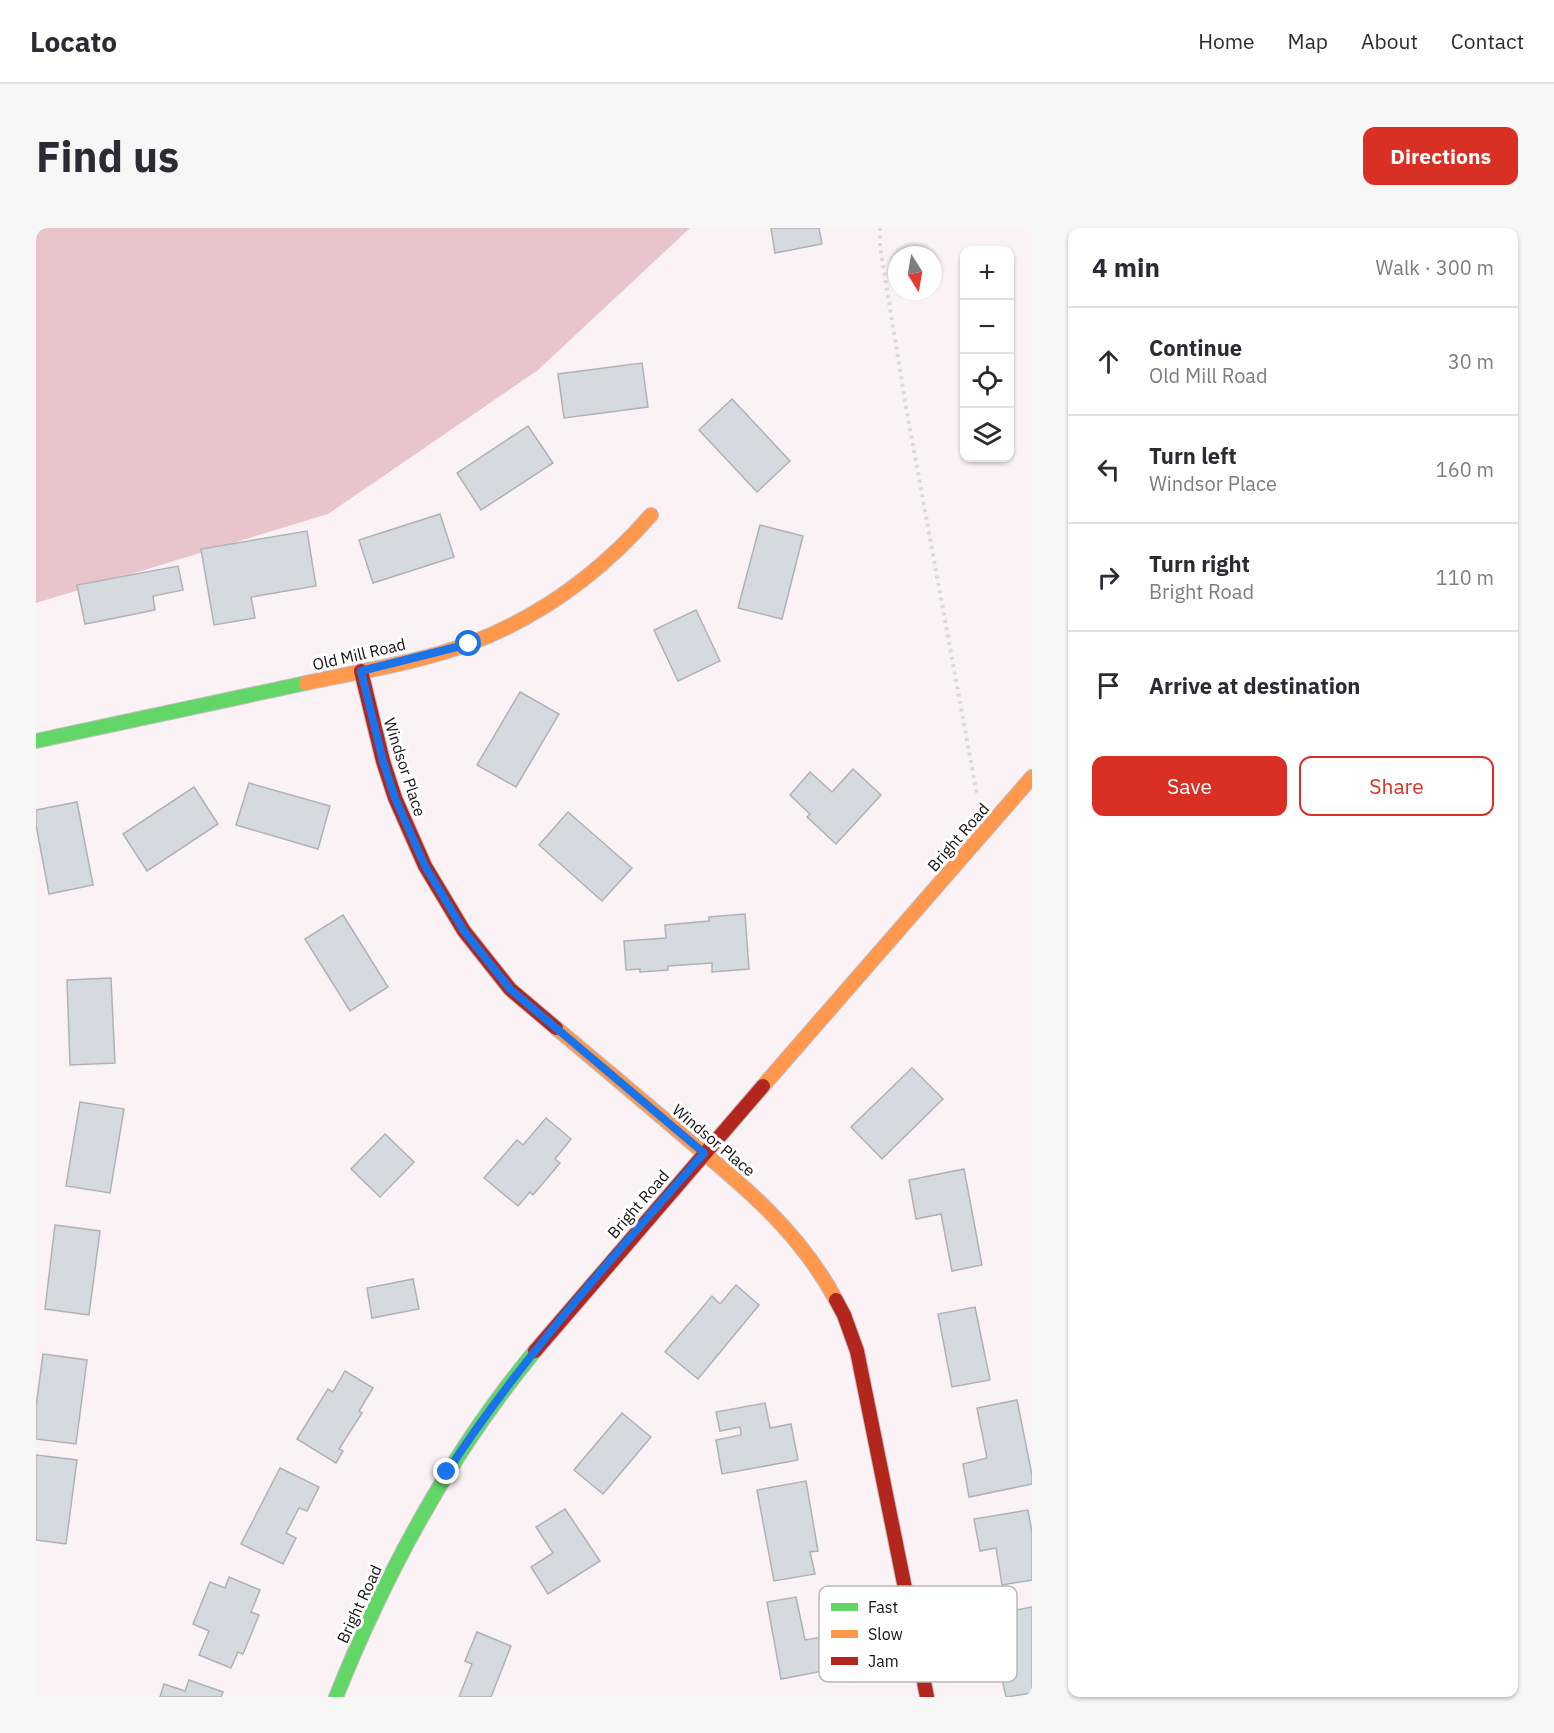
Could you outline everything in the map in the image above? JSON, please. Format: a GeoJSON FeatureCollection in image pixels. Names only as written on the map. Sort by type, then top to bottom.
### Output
{"type":"FeatureCollection","features":[{"type":"Feature","properties":{"kind":"street","name":"Old Mill Road"},"geometry":{"type":"LineString","coordinates":[[36,741],[361,671],[469,644],[504,630],[537,612],[599,569],[627,544],[651,515]]}},
{"type":"Feature","properties":{"kind":"street","name":"Windsor Place"},"geometry":{"type":"LineString","coordinates":[[361,671],[383,761],[395,798],[425,866],[464,931],[510,989],[747,1189],[795,1238],[815,1264],[844,1315],[857,1351],[905,1586]]}},
{"type":"Feature","properties":{"kind":"street","name":"Bright Road"},"geometry":{"type":"LineString","coordinates":[[336,1697],[376,1603],[410,1536],[478,1425],[511,1380],[570,1308],[1032,777]]}},
{"type":"Feature","properties":{"kind":"street","name":"Windsor Place"},"geometry":{"type":"LineString","coordinates":[[924,1682],[927,1697]]}},
{"type":"Feature","properties":{"kind":"path"},"geometry":{"type":"LineString","coordinates":[[879,228],[906,407],[978,800]]}},
{"type":"Feature","properties":{"kind":"shaded area"},"geometry":{"type":"Polygon","coordinates":[[[36,228],[690,228],[538,370],[328,514],[36,603],[36,228]]]}},
{"type":"Feature","properties":{"kind":"building"},"geometry":{"type":"Polygon","coordinates":[[[771,228],[819,228],[822,244],[775,253],[771,228]]]}},
{"type":"Feature","properties":{"kind":"building"},"geometry":{"type":"Polygon","coordinates":[[[642,363],[648,407],[564,418],[558,374],[642,363]]]}},
{"type":"Feature","properties":{"kind":"building"},"geometry":{"type":"Polygon","coordinates":[[[732,399],[790,461],[757,492],[699,430],[732,399]]]}},
{"type":"Feature","properties":{"kind":"building"},"geometry":{"type":"Polygon","coordinates":[[[528,426],[553,463],[481,510],[457,473],[528,426]]]}},
{"type":"Feature","properties":{"kind":"building"},"geometry":{"type":"Polygon","coordinates":[[[440,514],[454,557],[373,583],[359,540],[440,514]]]}},
{"type":"Feature","properties":{"kind":"building"},"geometry":{"type":"Polygon","coordinates":[[[760,525],[803,536],[782,619],[738,608],[760,525]]]}},
{"type":"Feature","properties":{"kind":"building"},"geometry":{"type":"Polygon","coordinates":[[[307,531],[316,586],[251,597],[255,618],[214,625],[201,549],[307,531]]]}},
{"type":"Feature","properties":{"kind":"building"},"geometry":{"type":"Polygon","coordinates":[[[178,566],[183,590],[153,596],[155,610],[85,624],[77,585],[178,566]]]}},
{"type":"Feature","properties":{"kind":"building"},"geometry":{"type":"Polygon","coordinates":[[[696,610],[720,661],[678,681],[654,630],[696,610]]]}},
{"type":"Feature","properties":{"kind":"building"},"geometry":{"type":"Polygon","coordinates":[[[520,692],[559,714],[516,787],[477,765],[520,692]]]}},
{"type":"Feature","properties":{"kind":"building"},"geometry":{"type":"Polygon","coordinates":[[[853,769],[881,795],[836,844],[807,817],[810,814],[790,795],[810,772],[832,792],[853,769]]]}},
{"type":"Feature","properties":{"kind":"building"},"geometry":{"type":"Polygon","coordinates":[[[249,783],[330,806],[318,849],[236,825],[249,783]]]}},
{"type":"Feature","properties":{"kind":"building"},"geometry":{"type":"Polygon","coordinates":[[[194,787],[218,824],[147,871],[123,834],[194,787]]]}},
{"type":"Feature","properties":{"kind":"building"},"geometry":{"type":"Polygon","coordinates":[[[77,802],[93,885],[49,894],[36,825],[36,810],[77,802]]]}},
{"type":"Feature","properties":{"kind":"building"},"geometry":{"type":"Polygon","coordinates":[[[568,812],[632,868],[602,901],[539,845],[568,812]]]}},
{"type":"Feature","properties":{"kind":"building"},"geometry":{"type":"Polygon","coordinates":[[[745,914],[749,969],[712,972],[712,963],[668,966],[668,970],[640,972],[640,969],[626,970],[624,941],[666,938],[665,925],[709,921],[709,917],[745,914]]]}},
{"type":"Feature","properties":{"kind":"building"},"geometry":{"type":"Polygon","coordinates":[[[343,915],[388,987],[350,1011],[305,939],[343,915]]]}},
{"type":"Feature","properties":{"kind":"building"},"geometry":{"type":"Polygon","coordinates":[[[111,978],[115,1063],[70,1065],[67,980],[111,978]]]}},
{"type":"Feature","properties":{"kind":"building"},"geometry":{"type":"Polygon","coordinates":[[[912,1068],[943,1099],[882,1159],[851,1127],[912,1068]]]}},
{"type":"Feature","properties":{"kind":"building"},"geometry":{"type":"Polygon","coordinates":[[[80,1102],[124,1109],[110,1193],[66,1186],[80,1102]]]}},
{"type":"Feature","properties":{"kind":"building"},"geometry":{"type":"Polygon","coordinates":[[[546,1118],[571,1139],[555,1159],[560,1163],[533,1195],[530,1192],[518,1206],[484,1178],[517,1140],[523,1145],[546,1118]]]}},
{"type":"Feature","properties":{"kind":"building"},"geometry":{"type":"Polygon","coordinates":[[[385,1134],[414,1162],[380,1197],[351,1169],[385,1134]]]}},
{"type":"Feature","properties":{"kind":"building"},"geometry":{"type":"Polygon","coordinates":[[[964,1169],[982,1265],[952,1271],[941,1214],[916,1219],[909,1180],[964,1169]]]}},
{"type":"Feature","properties":{"kind":"building"},"geometry":{"type":"Polygon","coordinates":[[[55,1225],[100,1231],[89,1315],[45,1309],[55,1225]]]}},
{"type":"Feature","properties":{"kind":"building"},"geometry":{"type":"Polygon","coordinates":[[[413,1279],[419,1309],[372,1318],[367,1288],[413,1279]]]}},
{"type":"Feature","properties":{"kind":"building"},"geometry":{"type":"Polygon","coordinates":[[[736,1285],[759,1305],[698,1379],[665,1352],[712,1296],[720,1304],[736,1285]]]}},
{"type":"Feature","properties":{"kind":"building"},"geometry":{"type":"Polygon","coordinates":[[[975,1307],[990,1380],[952,1387],[938,1314],[975,1307]]]}},
{"type":"Feature","properties":{"kind":"building"},"geometry":{"type":"Polygon","coordinates":[[[43,1354],[87,1360],[76,1444],[36,1439],[36,1407],[43,1354]]]}},
{"type":"Feature","properties":{"kind":"building"},"geometry":{"type":"Polygon","coordinates":[[[345,1371],[373,1388],[359,1411],[362,1413],[339,1449],[343,1451],[336,1463],[297,1439],[328,1389],[333,1392],[345,1371]]]}},
{"type":"Feature","properties":{"kind":"building"},"geometry":{"type":"Polygon","coordinates":[[[1017,1400],[1032,1484],[969,1497],[963,1464],[987,1458],[977,1408],[1017,1400]]]}},
{"type":"Feature","properties":{"kind":"building"},"geometry":{"type":"Polygon","coordinates":[[[765,1403],[770,1428],[791,1424],[798,1460],[722,1474],[716,1440],[741,1435],[740,1427],[720,1431],[716,1412],[765,1403]]]}},
{"type":"Feature","properties":{"kind":"building"},"geometry":{"type":"Polygon","coordinates":[[[622,1413],[651,1437],[603,1494],[574,1470],[622,1413]]]}},
{"type":"Feature","properties":{"kind":"building"},"geometry":{"type":"Polygon","coordinates":[[[36,1455],[77,1460],[66,1544],[36,1540],[36,1455]]]}},
{"type":"Feature","properties":{"kind":"building"},"geometry":{"type":"Polygon","coordinates":[[[280,1468],[319,1487],[307,1511],[299,1508],[286,1533],[296,1538],[283,1564],[241,1544],[280,1468]]]}},
{"type":"Feature","properties":{"kind":"building"},"geometry":{"type":"Polygon","coordinates":[[[806,1481],[818,1551],[810,1552],[815,1574],[774,1581],[757,1490],[806,1481]]]}},
{"type":"Feature","properties":{"kind":"building"},"geometry":{"type":"Polygon","coordinates":[[[565,1509],[600,1561],[548,1594],[531,1567],[553,1553],[536,1527],[565,1509]]]}},
{"type":"Feature","properties":{"kind":"building"},"geometry":{"type":"Polygon","coordinates":[[[1028,1510],[1032,1533],[1032,1580],[1002,1585],[996,1548],[980,1551],[974,1519],[1028,1510]]]}},
{"type":"Feature","properties":{"kind":"building"},"geometry":{"type":"Polygon","coordinates":[[[229,1577],[260,1590],[251,1612],[259,1615],[243,1654],[238,1652],[231,1668],[199,1655],[209,1631],[193,1624],[210,1582],[225,1588],[229,1577]]]}},
{"type":"Feature","properties":{"kind":"building"},"geometry":{"type":"Polygon","coordinates":[[[796,1597],[805,1640],[819,1637],[819,1672],[781,1679],[767,1602],[796,1597]]]}},
{"type":"Feature","properties":{"kind":"building"},"geometry":{"type":"Polygon","coordinates":[[[1032,1607],[1032,1693],[1006,1697],[1003,1682],[1017,1682],[1017,1610],[1032,1607]]]}},
{"type":"Feature","properties":{"kind":"building"},"geometry":{"type":"Polygon","coordinates":[[[477,1632],[511,1646],[491,1697],[459,1697],[472,1664],[465,1661],[477,1632]]]}},
{"type":"Feature","properties":{"kind":"building"},"geometry":{"type":"Polygon","coordinates":[[[189,1680],[223,1692],[221,1697],[160,1697],[164,1684],[185,1691],[189,1680]]]}},
{"type":"Feature","properties":{"kind":"traffic: fast"},"geometry":{"type":"LineString","coordinates":[[36,741],[306,683]]}},
{"type":"Feature","properties":{"kind":"traffic: fast"},"geometry":{"type":"LineString","coordinates":[[336,1697],[376,1605],[422,1516],[475,1431],[535,1351]]}},
{"type":"Feature","properties":{"kind":"traffic: slow"},"geometry":{"type":"LineString","coordinates":[[306,683],[389,666],[451,650],[522,620],[546,606],[591,573],[632,536],[651,515]]}},
{"type":"Feature","properties":{"kind":"traffic: slow"},"geometry":{"type":"LineString","coordinates":[[763,1086],[1032,777]]}},
{"type":"Feature","properties":{"kind":"traffic: slow"},"geometry":{"type":"LineString","coordinates":[[556,1028],[728,1173],[769,1211],[805,1252],[836,1300]]}},
{"type":"Feature","properties":{"kind":"traffic: jam"},"geometry":{"type":"LineString","coordinates":[[361,671],[383,761],[395,798],[425,866],[464,931],[510,989],[556,1028]]}},
{"type":"Feature","properties":{"kind":"traffic: jam"},"geometry":{"type":"LineString","coordinates":[[535,1351],[763,1086]]}},
{"type":"Feature","properties":{"kind":"traffic: jam"},"geometry":{"type":"LineString","coordinates":[[836,1300],[857,1351],[905,1586]]}},
{"type":"Feature","properties":{"kind":"traffic: jam"},"geometry":{"type":"LineString","coordinates":[[924,1682],[927,1697]]}},
{"type":"Feature","properties":{"kind":"route"},"geometry":{"type":"LineString","coordinates":[[447,1472],[511,1380],[704,1153],[510,989],[464,931],[443,899],[409,832],[383,761],[361,671],[469,644]]}}]}
